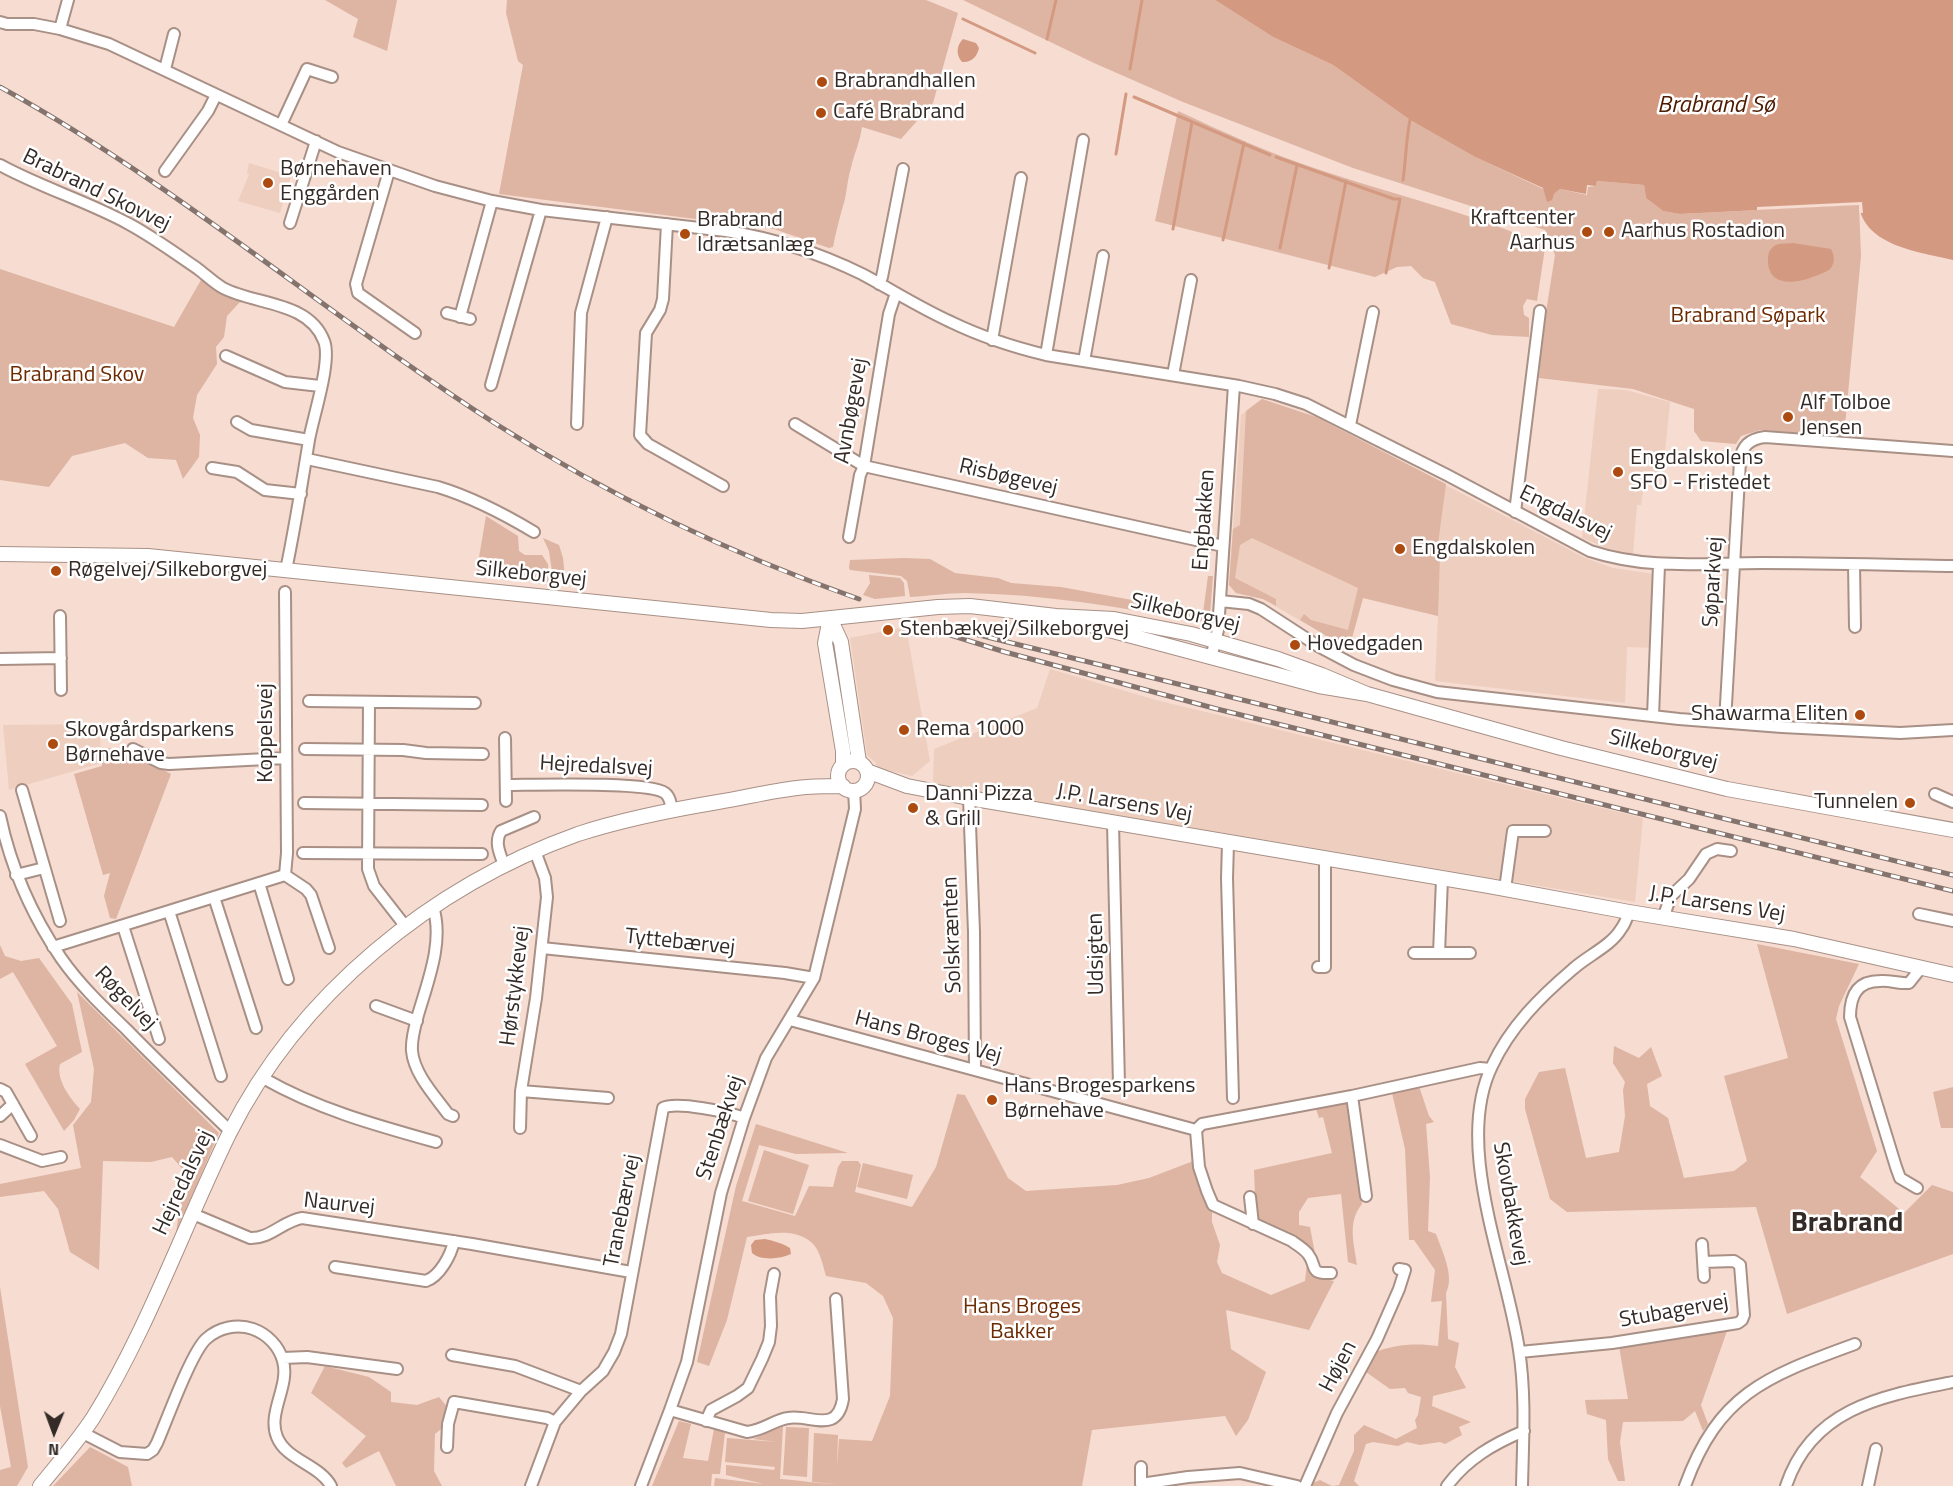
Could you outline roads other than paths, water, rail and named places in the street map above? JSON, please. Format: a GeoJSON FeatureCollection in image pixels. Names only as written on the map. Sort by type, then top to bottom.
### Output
{"type":"FeatureCollection","features":[{"type":"Feature","properties":{"kind":"street"},"geometry":{"type":"LineString","coordinates":[[60,29],[68,0]]}},
{"type":"Feature","properties":{"kind":"street","name":"Engdalsvej"},"geometry":{"type":"LineString","coordinates":[[0,22],[34,24],[60,29],[110,44],[316,141],[389,171],[445,189],[541,210],[733,232],[774,241],[831,260],[948,321],[992,340],[1046,355],[1234,385],[1306,404],[1590,551],[1612,559],[1659,565],[1735,563],[1953,566]]}},
{"type":"Feature","properties":{"kind":"street"},"geometry":{"type":"LineString","coordinates":[[165,69],[174,34]]}},
{"type":"Feature","properties":{"kind":"street"},"geometry":{"type":"LineString","coordinates":[[281,125],[307,69],[332,77]]}},
{"type":"Feature","properties":{"kind":"street"},"geometry":{"type":"LineString","coordinates":[[165,171],[208,111],[216,95]]}},
{"type":"Feature","properties":{"kind":"street"},"geometry":{"type":"LineString","coordinates":[[1046,355],[1083,140]]}},
{"type":"Feature","properties":{"kind":"street"},"geometry":{"type":"LineString","coordinates":[[290,223],[316,141]]}},
{"type":"Feature","properties":{"kind":"street","name":"Brabrand Skovvej"},"geometry":{"type":"LineString","coordinates":[[0,165],[128,223],[220,286],[239,296],[276,304],[308,320],[325,342],[326,358],[320,386]]}},
{"type":"Feature","properties":{"kind":"street"},"geometry":{"type":"LineString","coordinates":[[879,284],[903,170]]}},
{"type":"Feature","properties":{"kind":"street"},"geometry":{"type":"LineString","coordinates":[[389,171],[356,284],[358,293],[415,333]]}},
{"type":"Feature","properties":{"kind":"street"},"geometry":{"type":"LineString","coordinates":[[992,340],[1021,178]]}},
{"type":"Feature","properties":{"kind":"street"},"geometry":{"type":"LineString","coordinates":[[447,313],[465,318],[492,201]]}},
{"type":"Feature","properties":{"kind":"street"},"geometry":{"type":"LineString","coordinates":[[491,385],[541,210]]}},
{"type":"Feature","properties":{"kind":"street"},"geometry":{"type":"LineString","coordinates":[[577,424],[581,313],[607,217]]}},
{"type":"Feature","properties":{"kind":"street"},"geometry":{"type":"LineString","coordinates":[[668,224],[663,299],[660,310],[646,333],[640,435],[648,444],[723,486]]}},
{"type":"Feature","properties":{"kind":"street"},"geometry":{"type":"LineString","coordinates":[[1084,361],[1103,256]]}},
{"type":"Feature","properties":{"kind":"street"},"geometry":{"type":"LineString","coordinates":[[1173,375],[1191,280]]}},
{"type":"Feature","properties":{"kind":"street","name":"Avnbøgevej"},"geometry":{"type":"LineString","coordinates":[[849,537],[860,475],[864,466],[889,314],[896,293]]}},
{"type":"Feature","properties":{"kind":"street"},"geometry":{"type":"LineString","coordinates":[[1515,512],[1540,310]]}},
{"type":"Feature","properties":{"kind":"street"},"geometry":{"type":"LineString","coordinates":[[1350,425],[1373,312]]}},
{"type":"Feature","properties":{"kind":"street"},"geometry":{"type":"LineString","coordinates":[[226,356],[285,382],[320,386],[286,570]]}},
{"type":"Feature","properties":{"kind":"street","name":"Engbakken"},"geometry":{"type":"LineString","coordinates":[[1211,658],[1220,601],[1234,385]]}},
{"type":"Feature","properties":{"kind":"street"},"geometry":{"type":"LineString","coordinates":[[237,422],[251,430],[309,440]]}},
{"type":"Feature","properties":{"kind":"street","name":"Risbøgevej"},"geometry":{"type":"LineString","coordinates":[[795,424],[864,466],[1223,546]]}},
{"type":"Feature","properties":{"kind":"street","name":"Søparkvej"},"geometry":{"type":"LineString","coordinates":[[1725,722],[1740,461],[1744,446],[1757,438],[1765,437],[1953,451]]}},
{"type":"Feature","properties":{"kind":"street"},"geometry":{"type":"LineString","coordinates":[[307,459],[459,493],[534,532]]}},
{"type":"Feature","properties":{"kind":"street"},"geometry":{"type":"LineString","coordinates":[[212,468],[237,471],[265,490],[301,494]]}},
{"type":"Feature","properties":{"kind":"street","name":"Silkeborgvej"},"geometry":{"type":"LineString","coordinates":[[0,554],[148,556],[771,621],[970,606],[1056,616],[1114,619],[1159,626],[1278,658],[1367,694]]}},
{"type":"Feature","properties":{"kind":"street"},"geometry":{"type":"LineString","coordinates":[[1653,716],[1659,565]]}},
{"type":"Feature","properties":{"kind":"street"},"geometry":{"type":"LineString","coordinates":[[1854,565],[1855,627]]}},
{"type":"Feature","properties":{"kind":"street","name":"Koppelsvej"},"geometry":{"type":"LineString","coordinates":[[285,592],[287,853],[285,875]]}},
{"type":"Feature","properties":{"kind":"street"},"geometry":{"type":"LineString","coordinates":[[1220,601],[1249,604],[1261,609],[1318,646],[1354,665],[1393,680],[1437,692],[1725,722],[1890,732],[1953,730]]}},
{"type":"Feature","properties":{"kind":"street"},"geometry":{"type":"LineString","coordinates":[[60,616],[61,690]]}},
{"type":"Feature","properties":{"kind":"street","name":"Silkeborgvej"},"geometry":{"type":"LineString","coordinates":[[1056,616],[1319,686],[1367,694],[1573,751],[1706,784],[1953,830]]}},
{"type":"Feature","properties":{"kind":"street"},"geometry":{"type":"LineString","coordinates":[[830,618],[825,643],[843,751],[839,779],[858,779]]}},
{"type":"Feature","properties":{"kind":"street","name":"Stenbækvej"},"geometry":{"type":"LineString","coordinates":[[641,1486],[687,1362],[721,1193],[744,1118],[766,1058],[814,978],[855,809],[858,779],[841,642],[830,618]]}},
{"type":"Feature","properties":{"kind":"street"},"geometry":{"type":"LineString","coordinates":[[0,659],[61,658]]}},
{"type":"Feature","properties":{"kind":"street"},"geometry":{"type":"LineString","coordinates":[[309,701],[475,703]]}},
{"type":"Feature","properties":{"kind":"street"},"geometry":{"type":"LineString","coordinates":[[369,702],[368,853],[370,878],[406,927]]}},
{"type":"Feature","properties":{"kind":"street","name":"Hejredalsvej"},"geometry":{"type":"LineString","coordinates":[[505,738],[506,801]]}},
{"type":"Feature","properties":{"kind":"street"},"geometry":{"type":"LineString","coordinates":[[133,749],[161,763],[169,764],[286,758]]}},
{"type":"Feature","properties":{"kind":"street"},"geometry":{"type":"LineString","coordinates":[[304,749],[483,754]]}},
{"type":"Feature","properties":{"kind":"street","name":"Hejredalsvej"},"geometry":{"type":"LineString","coordinates":[[40,1486],[83,1433],[117,1375],[231,1132],[263,1078],[315,1008],[350,975],[433,907],[504,865],[535,851],[604,826],[672,810],[858,779],[853,761],[797,788]]}},
{"type":"Feature","properties":{"kind":"street","name":"J.P. Larsens Vej"},"geometry":{"type":"LineString","coordinates":[[858,779],[1794,939],[1953,975]]}},
{"type":"Feature","properties":{"kind":"street","name":"Hejredalsvej"},"geometry":{"type":"LineString","coordinates":[[506,785],[610,785],[648,788],[666,793],[672,810]]}},
{"type":"Feature","properties":{"kind":"street"},"geometry":{"type":"LineString","coordinates":[[22,790],[60,921]]}},
{"type":"Feature","properties":{"kind":"street"},"geometry":{"type":"LineString","coordinates":[[1935,794],[1953,802]]}},
{"type":"Feature","properties":{"kind":"street","name":"Solskrænten"},"geometry":{"type":"LineString","coordinates":[[969,798],[974,932],[975,1070]]}},
{"type":"Feature","properties":{"kind":"street"},"geometry":{"type":"LineString","coordinates":[[304,803],[482,805]]}},
{"type":"Feature","properties":{"kind":"street","name":"Røgelvej"},"geometry":{"type":"LineString","coordinates":[[0,816],[16,876],[28,904],[53,947],[72,973],[231,1132]]}},
{"type":"Feature","properties":{"kind":"street"},"geometry":{"type":"LineString","coordinates":[[504,865],[497,844],[501,831],[534,817]]}},
{"type":"Feature","properties":{"kind":"street","name":"Udsigten"},"geometry":{"type":"LineString","coordinates":[[1113,823],[1119,1085]]}},
{"type":"Feature","properties":{"kind":"street"},"geometry":{"type":"LineString","coordinates":[[1505,889],[1513,831],[1545,831]]}},
{"type":"Feature","properties":{"kind":"street"},"geometry":{"type":"LineString","coordinates":[[1228,843],[1233,1098]]}},
{"type":"Feature","properties":{"kind":"street"},"geometry":{"type":"LineString","coordinates":[[1663,918],[1671,896],[1689,879],[1706,854],[1717,849],[1731,850]]}},
{"type":"Feature","properties":{"kind":"street","name":"Hørstykkevej"},"geometry":{"type":"LineString","coordinates":[[520,1128],[521,1091],[542,948],[547,887],[535,851]]}},
{"type":"Feature","properties":{"kind":"street"},"geometry":{"type":"LineString","coordinates":[[303,853],[482,854]]}},
{"type":"Feature","properties":{"kind":"street"},"geometry":{"type":"LineString","coordinates":[[1318,967],[1325,966],[1325,859]]}},
{"type":"Feature","properties":{"kind":"street"},"geometry":{"type":"LineString","coordinates":[[16,876],[44,868]]}},
{"type":"Feature","properties":{"kind":"street"},"geometry":{"type":"LineString","coordinates":[[53,947],[285,875],[311,895],[329,948]]}},
{"type":"Feature","properties":{"kind":"street"},"geometry":{"type":"LineString","coordinates":[[1439,953],[1442,879]]}},
{"type":"Feature","properties":{"kind":"street"},"geometry":{"type":"LineString","coordinates":[[258,883],[288,979]]}},
{"type":"Feature","properties":{"kind":"street"},"geometry":{"type":"LineString","coordinates":[[214,897],[256,1028]]}},
{"type":"Feature","properties":{"kind":"street"},"geometry":{"type":"LineString","coordinates":[[433,907],[438,922],[437,936],[411,1051],[416,1066],[448,1114],[453,1116]]}},
{"type":"Feature","properties":{"kind":"street"},"geometry":{"type":"LineString","coordinates":[[169,911],[221,1076]]}},
{"type":"Feature","properties":{"kind":"street","name":"Skovbakkevej"},"geometry":{"type":"LineString","coordinates":[[1522,1486],[1524,1431],[1520,1352],[1479,1162],[1480,1103],[1490,1069],[1504,1042],[1523,1017],[1575,967],[1614,937],[1621,930],[1629,912]]}},
{"type":"Feature","properties":{"kind":"street"},"geometry":{"type":"LineString","coordinates":[[1919,914],[1953,921]]}},
{"type":"Feature","properties":{"kind":"street"},"geometry":{"type":"LineString","coordinates":[[123,926],[159,1038]]}},
{"type":"Feature","properties":{"kind":"street","name":"Tyttebærvej"},"geometry":{"type":"LineString","coordinates":[[542,948],[814,978]]}},
{"type":"Feature","properties":{"kind":"street"},"geometry":{"type":"LineString","coordinates":[[1414,953],[1470,953]]}},
{"type":"Feature","properties":{"kind":"street"},"geometry":{"type":"LineString","coordinates":[[1917,1188],[1900,1178],[1851,1017],[1850,1002],[1865,984],[1882,980],[1899,984],[1909,983],[1921,968]]}},
{"type":"Feature","properties":{"kind":"street"},"geometry":{"type":"LineString","coordinates":[[376,1006],[417,1021]]}},
{"type":"Feature","properties":{"kind":"street","name":"Hans Broges Vej"},"geometry":{"type":"LineString","coordinates":[[790,1020],[1196,1130]]}},
{"type":"Feature","properties":{"kind":"street"},"geometry":{"type":"LineString","coordinates":[[1330,1273],[1318,1273],[1314,1270],[1310,1256],[1303,1249],[1213,1205],[1199,1167],[1196,1130],[1202,1124],[1352,1096],[1480,1068],[1490,1069]]}},
{"type":"Feature","properties":{"kind":"street"},"geometry":{"type":"LineString","coordinates":[[263,1078],[328,1110],[436,1142]]}},
{"type":"Feature","properties":{"kind":"street"},"geometry":{"type":"LineString","coordinates":[[0,1089],[6,1092],[31,1136]]}},
{"type":"Feature","properties":{"kind":"street"},"geometry":{"type":"LineString","coordinates":[[521,1091],[608,1098]]}},
{"type":"Feature","properties":{"kind":"street"},"geometry":{"type":"LineString","coordinates":[[1352,1096],[1366,1196]]}},
{"type":"Feature","properties":{"kind":"street"},"geometry":{"type":"LineString","coordinates":[[0,1116],[13,1104]]}},
{"type":"Feature","properties":{"kind":"street","name":"Tranebærvej"},"geometry":{"type":"LineString","coordinates":[[531,1486],[555,1422],[581,1391],[603,1371],[621,1334],[663,1108],[677,1106],[730,1112],[744,1118]]}},
{"type":"Feature","properties":{"kind":"street"},"geometry":{"type":"LineString","coordinates":[[0,1145],[42,1161],[61,1157]]}},
{"type":"Feature","properties":{"kind":"street"},"geometry":{"type":"LineString","coordinates":[[1250,1197],[1253,1224]]}},
{"type":"Feature","properties":{"kind":"street","name":"Naurvej"},"geometry":{"type":"LineString","coordinates":[[193,1214],[250,1238],[265,1236],[290,1220],[302,1218],[454,1241],[631,1272]]}},
{"type":"Feature","properties":{"kind":"street"},"geometry":{"type":"LineString","coordinates":[[335,1267],[426,1281],[436,1275],[445,1262],[454,1241]]}},
{"type":"Feature","properties":{"kind":"street","name":"Stubagervej"},"geometry":{"type":"LineString","coordinates":[[1702,1244],[1704,1277]]}},
{"type":"Feature","properties":{"kind":"street","name":"Stubagervej"},"geometry":{"type":"LineString","coordinates":[[1520,1352],[1612,1343],[1738,1323],[1744,1315],[1740,1265],[1734,1261],[1703,1262]]}},
{"type":"Feature","properties":{"kind":"street","name":"Højen"},"geometry":{"type":"LineString","coordinates":[[1305,1486],[1337,1413],[1377,1339],[1405,1270],[1400,1269]]}},
{"type":"Feature","properties":{"kind":"street"},"geometry":{"type":"LineString","coordinates":[[706,1421],[711,1410],[747,1388],[762,1359],[769,1342],[770,1296],[774,1274]]}},
{"type":"Feature","properties":{"kind":"street"},"geometry":{"type":"LineString","coordinates":[[670,1410],[747,1432],[760,1430],[785,1418],[798,1417],[827,1421],[836,1415],[843,1399],[836,1299]]}},
{"type":"Feature","properties":{"kind":"street"},"geometry":{"type":"LineString","coordinates":[[83,1433],[120,1452],[139,1455],[153,1450],[198,1347],[222,1329],[242,1326],[262,1333],[271,1340],[282,1358],[285,1376],[275,1421],[278,1438],[290,1452],[327,1479],[331,1486]]}},
{"type":"Feature","properties":{"kind":"street"},"geometry":{"type":"LineString","coordinates":[[1685,1486],[1700,1449],[1721,1418],[1754,1388],[1791,1368],[1855,1344]]}},
{"type":"Feature","properties":{"kind":"street"},"geometry":{"type":"LineString","coordinates":[[452,1355],[515,1366],[581,1391]]}},
{"type":"Feature","properties":{"kind":"street"},"geometry":{"type":"LineString","coordinates":[[282,1358],[307,1357],[397,1368]]}},
{"type":"Feature","properties":{"kind":"street"},"geometry":{"type":"LineString","coordinates":[[1786,1486],[1803,1448],[1832,1421],[1856,1407],[1884,1397],[1953,1382]]}},
{"type":"Feature","properties":{"kind":"street"},"geometry":{"type":"LineString","coordinates":[[447,1447],[448,1424],[454,1401],[547,1418],[555,1422]]}},
{"type":"Feature","properties":{"kind":"street"},"geometry":{"type":"LineString","coordinates":[[1447,1486],[1458,1472],[1479,1454],[1502,1440],[1524,1431]]}},
{"type":"Feature","properties":{"kind":"street"},"geometry":{"type":"LineString","coordinates":[[1868,1486],[1876,1449]]}},
{"type":"Feature","properties":{"kind":"street"},"geometry":{"type":"LineString","coordinates":[[1141,1467],[1141,1484],[1240,1473],[1297,1486]]}},
{"type":"Feature","properties":{"kind":"water","name":"Brabrand Sø"},"geometry":{"type":"Polygon","coordinates":[[[1215,0],[1953,0],[1953,260],[1910,250],[1882,238],[1871,230],[1863,219],[1859,205],[1680,214],[1663,211],[1646,198],[1644,185],[1597,181],[1596,186],[1587,185],[1586,194],[1560,189],[1554,194],[1552,200],[1547,202],[1543,188],[1475,157],[1410,120],[1333,65],[1273,37],[1215,0]]]}},
{"type":"Feature","properties":{"kind":"water"},"geometry":{"type":"Polygon","coordinates":[[[963,39],[976,43],[979,48],[977,54],[968,62],[962,62],[958,53],[963,39]]]}},
{"type":"Feature","properties":{"kind":"water"},"geometry":{"type":"Polygon","coordinates":[[[1793,243],[1831,249],[1834,260],[1831,268],[1824,273],[1800,281],[1787,282],[1776,278],[1769,269],[1769,252],[1776,245],[1793,243]]]}},
{"type":"Feature","properties":{"kind":"water"},"geometry":{"type":"Polygon","coordinates":[[[765,1239],[787,1246],[791,1254],[771,1258],[756,1256],[752,1253],[751,1245],[755,1240],[765,1239]]]}},
{"type":"Feature","properties":{"kind":"waterway"},"geometry":{"type":"LineString","coordinates":[[1047,39],[1056,0]]}},
{"type":"Feature","properties":{"kind":"waterway"},"geometry":{"type":"LineString","coordinates":[[1130,69],[1142,0]]}},
{"type":"Feature","properties":{"kind":"waterway"},"geometry":{"type":"LineString","coordinates":[[963,19],[1035,53]]}},
{"type":"Feature","properties":{"kind":"waterway"},"geometry":{"type":"LineString","coordinates":[[1116,154],[1126,94]]}},
{"type":"Feature","properties":{"kind":"waterway"},"geometry":{"type":"LineString","coordinates":[[1134,97],[1270,155]]}},
{"type":"Feature","properties":{"kind":"waterway"},"geometry":{"type":"LineString","coordinates":[[1403,180],[1410,120]]}},
{"type":"Feature","properties":{"kind":"waterway"},"geometry":{"type":"LineString","coordinates":[[1173,229],[1192,122]]}},
{"type":"Feature","properties":{"kind":"waterway"},"geometry":{"type":"LineString","coordinates":[[1223,240],[1244,143]]}},
{"type":"Feature","properties":{"kind":"waterway"},"geometry":{"type":"LineString","coordinates":[[1276,157],[1394,199],[1400,199],[1386,273]]}},
{"type":"Feature","properties":{"kind":"waterway"},"geometry":{"type":"LineString","coordinates":[[1280,248],[1297,165]]}},
{"type":"Feature","properties":{"kind":"waterway"},"geometry":{"type":"LineString","coordinates":[[1329,268],[1346,181]]}},
{"type":"Feature","properties":{"kind":"railway"},"geometry":{"type":"LineString","coordinates":[[0,87],[128,165],[372,339],[539,451],[628,500],[718,543],[811,582],[859,599]]}},
{"type":"Feature","properties":{"kind":"railway"},"geometry":{"type":"LineString","coordinates":[[915,624],[1005,652],[1217,709],[1953,891]]}},
{"type":"Feature","properties":{"kind":"railway"},"geometry":{"type":"LineString","coordinates":[[971,633],[1953,875]]}},
{"type":"Feature","properties":{"kind":"place","name":"Brabrandhallen"},"geometry":{"type":"Point","coordinates":[822,82]}},
{"type":"Feature","properties":{"kind":"place","name":"Café Brabrand"},"geometry":{"type":"Point","coordinates":[821,113]}},
{"type":"Feature","properties":{"kind":"place","name":"Børnehaven Enggården"},"geometry":{"type":"Point","coordinates":[268,183]}},
{"type":"Feature","properties":{"kind":"place","name":"Kraftcenter Aarhus"},"geometry":{"type":"Point","coordinates":[1587,232]}},
{"type":"Feature","properties":{"kind":"place","name":"Aarhus Rostadion"},"geometry":{"type":"Point","coordinates":[1609,232]}},
{"type":"Feature","properties":{"kind":"place","name":"Brabrand Idrætsanlæg"},"geometry":{"type":"Point","coordinates":[685,234]}},
{"type":"Feature","properties":{"kind":"place","name":"Alf Tolboe Jensen"},"geometry":{"type":"Point","coordinates":[1788,417]}},
{"type":"Feature","properties":{"kind":"place","name":"Engdalskolens SFO - Fristedet"},"geometry":{"type":"Point","coordinates":[1618,472]}},
{"type":"Feature","properties":{"kind":"place","name":"Engdalskolen"},"geometry":{"type":"Point","coordinates":[1400,549]}},
{"type":"Feature","properties":{"kind":"place","name":"Røgelvej/Silkeborgvej"},"geometry":{"type":"Point","coordinates":[56,571]}},
{"type":"Feature","properties":{"kind":"place","name":"Stenbækvej/Silkeborgvej"},"geometry":{"type":"Point","coordinates":[888,630]}},
{"type":"Feature","properties":{"kind":"place","name":"Hovedgaden"},"geometry":{"type":"Point","coordinates":[1295,645]}},
{"type":"Feature","properties":{"kind":"place","name":"Shawarma Eliten"},"geometry":{"type":"Point","coordinates":[1860,715]}},
{"type":"Feature","properties":{"kind":"place","name":"Rema 1000"},"geometry":{"type":"Point","coordinates":[904,730]}},
{"type":"Feature","properties":{"kind":"place","name":"Skovgårdsparkens Børnehave"},"geometry":{"type":"Point","coordinates":[53,744]}},
{"type":"Feature","properties":{"kind":"place","name":"Tunnelen"},"geometry":{"type":"Point","coordinates":[1910,803]}},
{"type":"Feature","properties":{"kind":"place","name":"Danni Pizza & Grill"},"geometry":{"type":"Point","coordinates":[913,808]}},
{"type":"Feature","properties":{"kind":"place","name":"Hans Brogesparkens Børnehave"},"geometry":{"type":"Point","coordinates":[992,1100]}},
{"type":"Feature","properties":{"kind":"district","name":"Brabrand"},"geometry":{"type":"Point","coordinates":[1847,1224]}},
{"type":"Feature","properties":{"kind":"park label","name":"Brabrand Søpark"},"geometry":{"type":"Point","coordinates":[1748,317]}},
{"type":"Feature","properties":{"kind":"park label","name":"Brabrand Skov"},"geometry":{"type":"Point","coordinates":[77,376]}},
{"type":"Feature","properties":{"kind":"park label","name":"Hans Broges Bakker"},"geometry":{"type":"Point","coordinates":[1022,1320]}}]}
